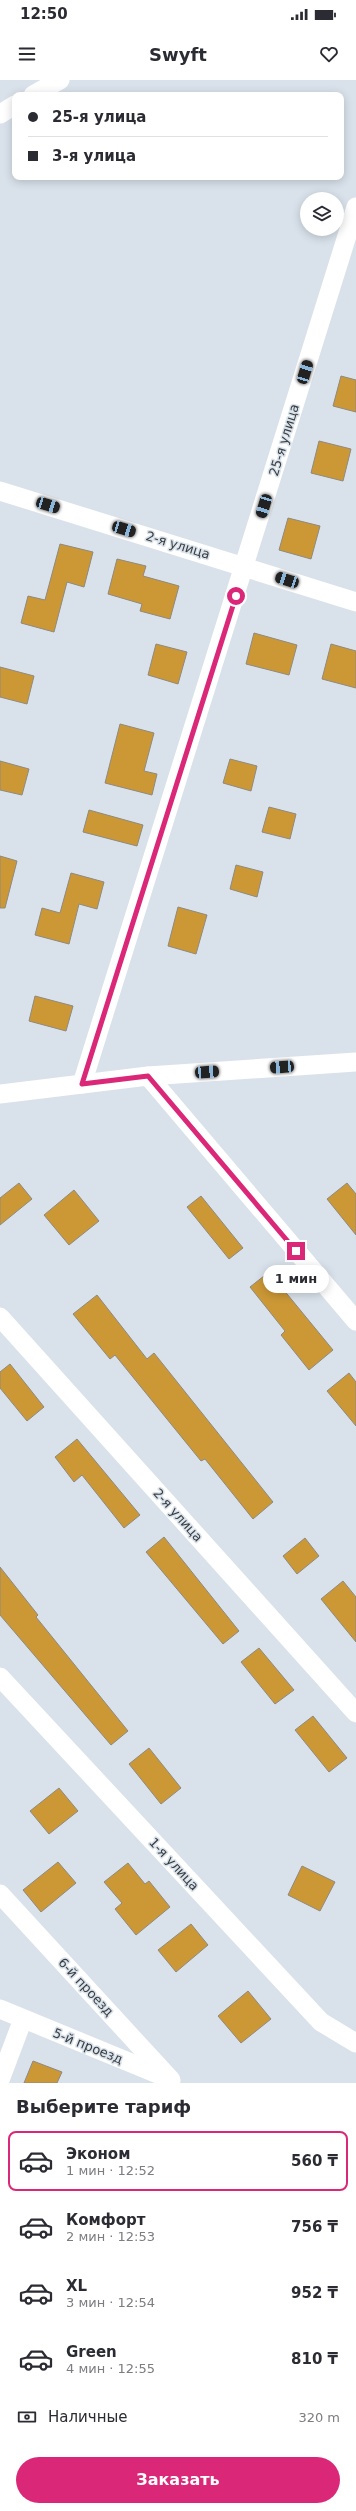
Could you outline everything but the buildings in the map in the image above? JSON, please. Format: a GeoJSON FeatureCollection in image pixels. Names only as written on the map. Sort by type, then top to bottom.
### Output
{"type":"FeatureCollection","features":[{"type":"Feature","properties":{"kind":"street"},"geometry":{"type":"LineString","coordinates":[[38,92],[60,80]]}},
{"type":"Feature","properties":{"kind":"street"},"geometry":{"type":"LineString","coordinates":[[0,114],[12,107]]}},
{"type":"Feature","properties":{"kind":"street","name":"25-я улица"},"geometry":{"type":"LineString","coordinates":[[82,1084],[246,566],[356,207]]}},
{"type":"Feature","properties":{"kind":"street","name":"2-я улица"},"geometry":{"type":"LineString","coordinates":[[1,494],[246,566],[356,602]]}},
{"type":"Feature","properties":{"kind":"street"},"geometry":{"type":"LineString","coordinates":[[0,1094],[148,1076],[356,1062]]}},
{"type":"Feature","properties":{"kind":"street"},"geometry":{"type":"LineString","coordinates":[[148,1076],[356,1321]]}},
{"type":"Feature","properties":{"kind":"street","name":"2-я улица"},"geometry":{"type":"LineString","coordinates":[[0,1317],[356,1713]]}},
{"type":"Feature","properties":{"kind":"street","name":"1-я улица"},"geometry":{"type":"LineString","coordinates":[[0,1677],[321,2022],[356,2043]]}},
{"type":"Feature","properties":{"kind":"street","name":"6-й проезд"},"geometry":{"type":"LineString","coordinates":[[0,1894],[173,2081]]}},
{"type":"Feature","properties":{"kind":"street","name":"5-й проезд"},"geometry":{"type":"LineString","coordinates":[[0,2009],[173,2081]]}},
{"type":"Feature","properties":{"kind":"street"},"geometry":{"type":"LineString","coordinates":[[0,2080],[23,2019]]}},
{"type":"Feature","properties":{"kind":"route"},"geometry":{"type":"LineString","coordinates":[[236,596],[115,974],[99,1032],[82,1084],[148,1076],[296,1251]]}}]}
